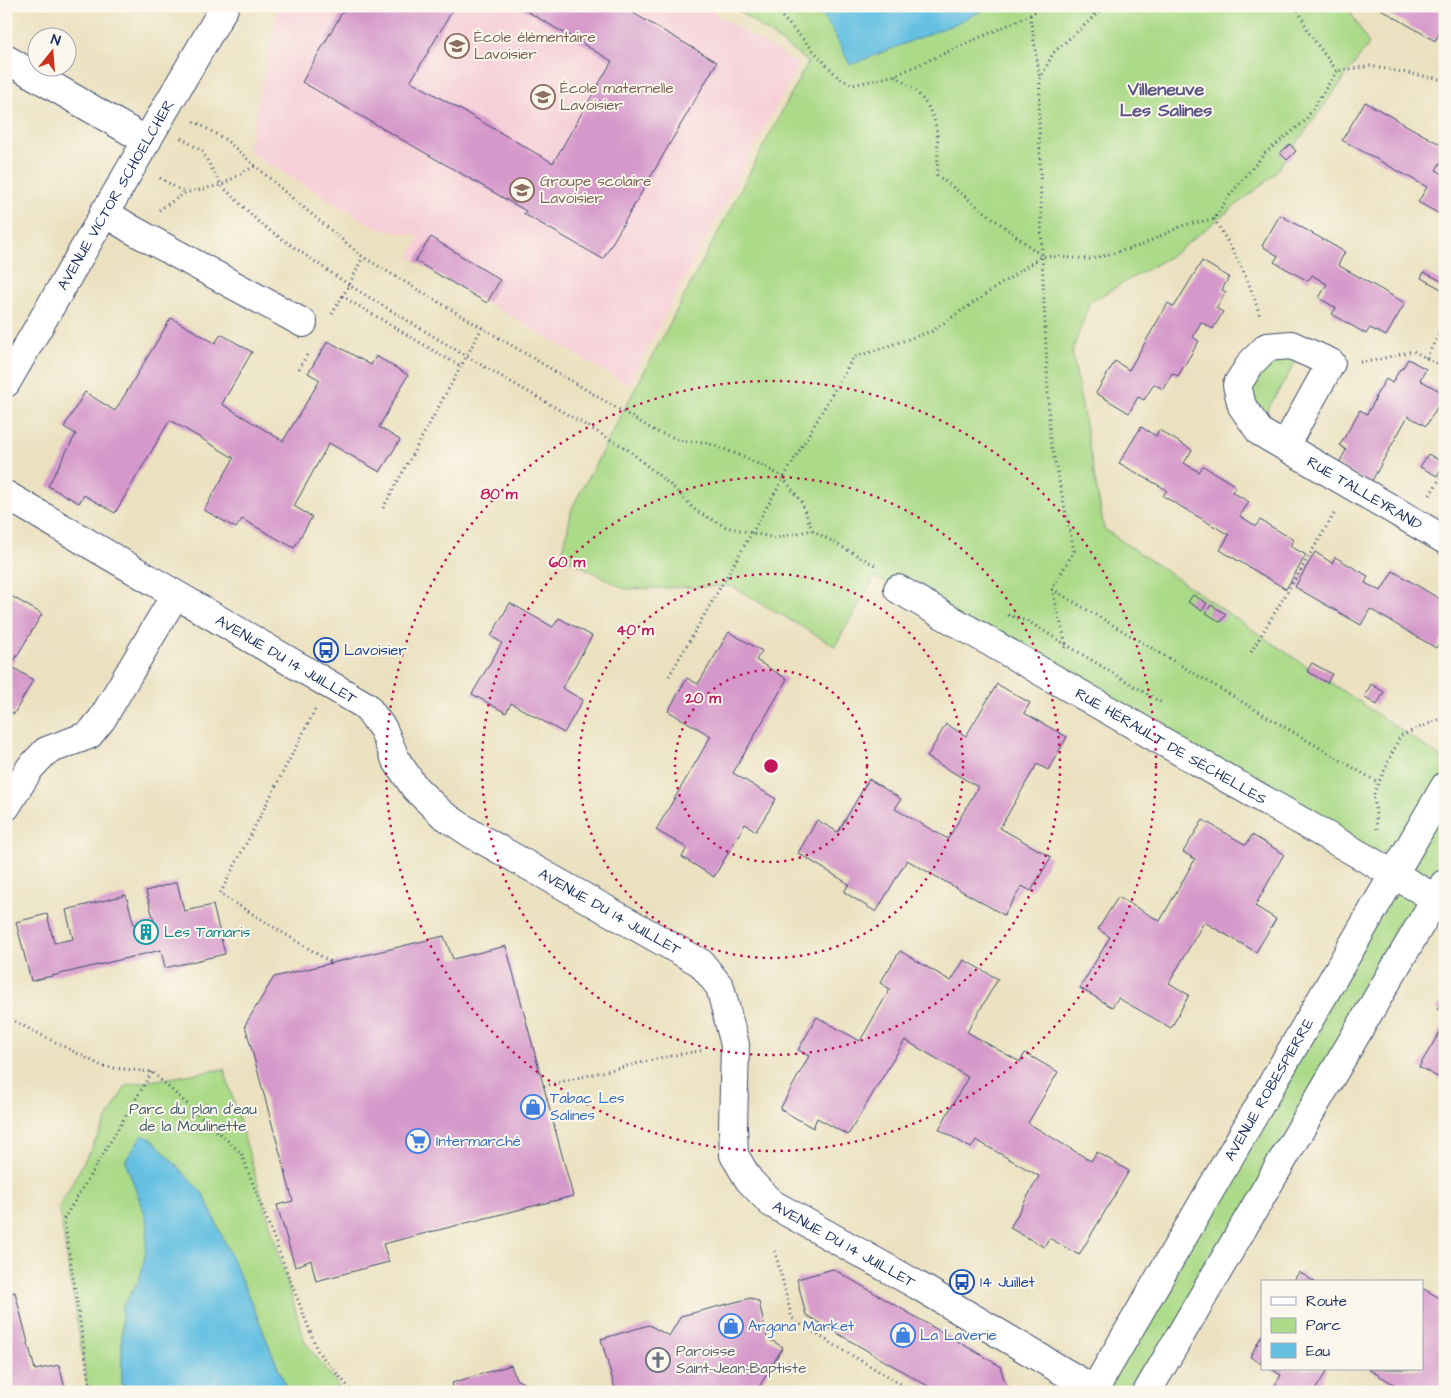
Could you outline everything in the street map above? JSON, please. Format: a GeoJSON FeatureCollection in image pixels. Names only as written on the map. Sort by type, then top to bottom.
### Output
{"type":"FeatureCollection","features":[{"type":"Feature","properties":{"kind":"street","name":"AVENUE VICTOR SCHOELCHER"},"geometry":{"type":"LineString","coordinates":[[6,383],[225,6]]}},
{"type":"Feature","properties":{"kind":"street"},"geometry":{"type":"LineString","coordinates":[[6,59],[147,141]]}},
{"type":"Feature","properties":{"kind":"street"},"geometry":{"type":"LineString","coordinates":[[104,212],[131,229],[303,323]]}},
{"type":"Feature","properties":{"kind":"street"},"geometry":{"type":"LineString","coordinates":[[1267,347],[1291,345],[1332,363],[1285,446]]}},
{"type":"Feature","properties":{"kind":"street","name":"RUE TALLEYRAND"},"geometry":{"type":"LineString","coordinates":[[1267,347],[1251,363],[1237,385],[1242,406],[1260,432],[1445,540]]}},
{"type":"Feature","properties":{"kind":"street","name":"AVENUE DU 14 JUILLET"},"geometry":{"type":"LineString","coordinates":[[6,495],[366,706],[383,729],[396,760],[415,788],[442,814],[472,834],[701,963],[720,987],[735,1044],[734,1156],[749,1180],[771,1203],[911,1282],[1095,1391]]}},
{"type":"Feature","properties":{"kind":"street","name":"RUE HÉRAULT DE SÉCHELLES"},"geometry":{"type":"LineString","coordinates":[[890,579],[1050,676],[1390,873],[1442,895]]}},
{"type":"Feature","properties":{"kind":"street"},"geometry":{"type":"LineString","coordinates":[[6,807],[30,768],[46,751],[88,735],[102,719],[175,595]]}},
{"type":"Feature","properties":{"kind":"street","name":"AVENUE ROBESPIERRE"},"geometry":{"type":"LineString","coordinates":[[1095,1391],[1390,873],[1445,786]]}},
{"type":"Feature","properties":{"kind":"street"},"geometry":{"type":"LineString","coordinates":[[1147,1392],[1442,895]]}},
{"type":"Feature","properties":{"kind":"path"},"geometry":{"type":"LineString","coordinates":[[772,6],[838,77],[853,85],[896,75],[1030,15],[1043,6]]}},
{"type":"Feature","properties":{"kind":"path"},"geometry":{"type":"LineString","coordinates":[[1092,20],[1096,6]]}},
{"type":"Feature","properties":{"kind":"path"},"geometry":{"type":"LineString","coordinates":[[1040,79],[1053,53],[1106,6]]}},
{"type":"Feature","properties":{"kind":"path"},"geometry":{"type":"LineString","coordinates":[[1296,6],[1310,35],[1337,71]]}},
{"type":"Feature","properties":{"kind":"path"},"geometry":{"type":"LineString","coordinates":[[1030,15],[1040,79],[1042,256],[1050,439],[1074,551],[1052,589],[1066,644],[1050,676]]}},
{"type":"Feature","properties":{"kind":"path"},"geometry":{"type":"LineString","coordinates":[[896,75],[917,92],[936,124],[939,138],[937,175],[1042,256],[1091,259],[1139,246],[1184,225],[1214,218],[1229,196],[1264,154],[1306,121],[1337,71],[1370,66],[1445,80]]}},
{"type":"Feature","properties":{"kind":"path"},"geometry":{"type":"LineString","coordinates":[[168,105],[226,140],[363,257],[657,432],[684,441],[704,442],[732,452],[783,477],[802,503],[812,530],[890,579]]}},
{"type":"Feature","properties":{"kind":"path"},"geometry":{"type":"LineString","coordinates":[[147,141],[170,131],[202,151],[221,185],[262,225],[349,285],[466,356],[627,449],[674,488],[696,511],[726,527],[775,538],[812,530]]}},
{"type":"Feature","properties":{"kind":"path"},"geometry":{"type":"LineString","coordinates":[[131,229],[185,193],[221,185],[255,166]]}},
{"type":"Feature","properties":{"kind":"path"},"geometry":{"type":"LineString","coordinates":[[1214,218],[1231,246],[1246,280],[1258,311],[1267,347]]}},
{"type":"Feature","properties":{"kind":"path"},"geometry":{"type":"LineString","coordinates":[[669,676],[750,533],[853,358],[932,331],[1042,256]]}},
{"type":"Feature","properties":{"kind":"path"},"geometry":{"type":"LineString","coordinates":[[342,296],[461,367]]}},
{"type":"Feature","properties":{"kind":"path"},"geometry":{"type":"LineString","coordinates":[[1426,358],[1445,324]]}},
{"type":"Feature","properties":{"kind":"path"},"geometry":{"type":"LineString","coordinates":[[383,508],[482,328]]}},
{"type":"Feature","properties":{"kind":"path"},"geometry":{"type":"LineString","coordinates":[[1332,363],[1372,361],[1413,351],[1445,368]]}},
{"type":"Feature","properties":{"kind":"path"},"geometry":{"type":"LineString","coordinates":[[1251,652],[1351,485]]}},
{"type":"Feature","properties":{"kind":"path"},"geometry":{"type":"LineString","coordinates":[[1052,589],[1379,783]]}},
{"type":"Feature","properties":{"kind":"path"},"geometry":{"type":"LineString","coordinates":[[1001,613],[1029,622],[1167,706]]}},
{"type":"Feature","properties":{"kind":"path"},"geometry":{"type":"LineString","coordinates":[[328,682],[220,894],[332,963]]}},
{"type":"Feature","properties":{"kind":"path"},"geometry":{"type":"LineString","coordinates":[[1390,873],[1377,835],[1374,794],[1400,736],[1440,718],[1445,710]]}},
{"type":"Feature","properties":{"kind":"path"},"geometry":{"type":"LineString","coordinates":[[6,1018],[104,1067],[152,1072],[241,1153],[318,1352],[353,1392]]}},
{"type":"Feature","properties":{"kind":"path"},"geometry":{"type":"LineString","coordinates":[[544,1086],[664,1057],[735,1044]]}},
{"type":"Feature","properties":{"kind":"path"},"geometry":{"type":"LineString","coordinates":[[91,1392],[64,1219],[152,1072]]}},
{"type":"Feature","properties":{"kind":"path"},"geometry":{"type":"LineString","coordinates":[[775,1251],[792,1318],[914,1392]]}},
{"type":"Feature","properties":{"kind":"shaded area","name":"Groupe scolaire Lavoisier"},"geometry":{"type":"Polygon","coordinates":[[[278,6],[702,6],[799,64],[628,385],[409,257],[420,236],[379,229],[248,152],[278,6]]]}},
{"type":"Feature","properties":{"kind":"green space"},"geometry":{"type":"Polygon","coordinates":[[[732,6],[1347,6],[1369,44],[1272,177],[1174,254],[1090,302],[1072,351],[1104,529],[1445,760],[1445,883],[1147,1392],[1093,1392],[1398,866],[875,577],[835,646],[731,586],[625,589],[562,556],[572,508],[808,62],[732,6]]]}},
{"type":"Feature","properties":{"kind":"green space"},"geometry":{"type":"Polygon","coordinates":[[[1303,350],[1257,427],[1242,406],[1251,363],[1303,350]]]}},
{"type":"Feature","properties":{"kind":"green space","name":"Parc du plan d'eau de la Moulinette"},"geometry":{"type":"Polygon","coordinates":[[[224,1069],[305,1342],[343,1392],[288,1392],[230,1255],[142,1135],[126,1160],[148,1225],[145,1257],[141,1274],[122,1308],[122,1392],[88,1392],[59,1207],[126,1085],[224,1069]]]}},
{"type":"Feature","properties":{"kind":"water"},"geometry":{"type":"Polygon","coordinates":[[[814,6],[992,6],[952,25],[850,65],[830,26],[814,6]]]}},
{"type":"Feature","properties":{"kind":"water"},"geometry":{"type":"Polygon","coordinates":[[[142,1135],[152,1139],[204,1195],[288,1392],[122,1392],[122,1308],[141,1274],[148,1225],[126,1160],[142,1135]]]}},
{"type":"Feature","properties":{"kind":"building"},"geometry":{"type":"Polygon","coordinates":[[[346,6],[455,6],[411,81],[553,163],[612,61],[518,6],[621,6],[717,62],[603,259],[524,214],[526,211],[302,82],[346,6]]]}},
{"type":"Feature","properties":{"kind":"building"},"geometry":{"type":"Polygon","coordinates":[[[1380,6],[1445,6],[1445,24],[1435,41],[1379,8],[1380,6]]]}},
{"type":"Feature","properties":{"kind":"building"},"geometry":{"type":"Polygon","coordinates":[[[1365,102],[1445,147],[1445,155],[1436,170],[1445,175],[1445,217],[1418,202],[1427,187],[1342,140],[1365,102]]]}},
{"type":"Feature","properties":{"kind":"building"},"geometry":{"type":"Polygon","coordinates":[[[1290,144],[1296,151],[1287,160],[1280,153],[1290,144]]]}},
{"type":"Feature","properties":{"kind":"building"},"geometry":{"type":"Polygon","coordinates":[[[1280,215],[1345,252],[1338,265],[1405,303],[1386,336],[1370,328],[1366,334],[1332,314],[1336,308],[1319,298],[1327,284],[1312,275],[1308,281],[1274,262],[1278,256],[1262,246],[1280,215]]]}},
{"type":"Feature","properties":{"kind":"building"},"geometry":{"type":"Polygon","coordinates":[[[431,237],[500,280],[487,303],[415,261],[431,237]]]}},
{"type":"Feature","properties":{"kind":"building"},"geometry":{"type":"Polygon","coordinates":[[[1202,261],[1229,277],[1222,290],[1226,292],[1216,308],[1223,312],[1213,329],[1201,322],[1193,337],[1199,341],[1178,376],[1172,373],[1163,389],[1154,384],[1144,400],[1138,397],[1129,413],[1096,393],[1115,361],[1129,370],[1168,303],[1174,307],[1202,261]]]}},
{"type":"Feature","properties":{"kind":"building"},"geometry":{"type":"Polygon","coordinates":[[[1424,272],[1445,283],[1445,291],[1421,278],[1424,272]]]}},
{"type":"Feature","properties":{"kind":"building"},"geometry":{"type":"Polygon","coordinates":[[[171,318],[215,343],[221,334],[252,352],[222,404],[283,441],[320,380],[308,373],[328,341],[371,365],[376,356],[408,375],[379,427],[400,440],[380,472],[329,443],[294,506],[312,517],[294,548],[242,519],[236,528],[204,510],[234,458],[170,420],[115,513],[84,495],[79,503],[48,486],[76,434],[64,427],[85,392],[115,411],[171,318]]]}},
{"type":"Feature","properties":{"kind":"building"},"geometry":{"type":"Polygon","coordinates":[[[1408,359],[1426,369],[1420,380],[1445,394],[1426,426],[1408,416],[1370,484],[1338,465],[1346,450],[1340,445],[1360,410],[1367,414],[1386,379],[1392,383],[1408,359]]]}},
{"type":"Feature","properties":{"kind":"building"},"geometry":{"type":"Polygon","coordinates":[[[1141,427],[1156,436],[1159,430],[1192,450],[1184,463],[1199,472],[1203,466],[1236,486],[1232,492],[1249,502],[1240,516],[1256,526],[1260,520],[1294,540],[1290,546],[1306,555],[1286,589],[1220,550],[1229,535],[1163,496],[1167,490],[1119,463],[1141,427]]]}},
{"type":"Feature","properties":{"kind":"building"},"geometry":{"type":"Polygon","coordinates":[[[1428,454],[1444,463],[1437,476],[1420,467],[1428,454]]]}},
{"type":"Feature","properties":{"kind":"building"},"geometry":{"type":"Polygon","coordinates":[[[1315,552],[1332,563],[1335,557],[1368,576],[1365,583],[1381,591],[1393,571],[1445,602],[1445,633],[1436,648],[1370,609],[1361,625],[1295,587],[1315,552]]]}},
{"type":"Feature","properties":{"kind":"building"},"geometry":{"type":"Polygon","coordinates":[[[1193,595],[1207,603],[1202,611],[1188,602],[1193,595]]]}},
{"type":"Feature","properties":{"kind":"building"},"geometry":{"type":"Polygon","coordinates":[[[11,596],[42,614],[11,666],[33,680],[14,714],[6,709],[6,604],[11,596]]]}},
{"type":"Feature","properties":{"kind":"building"},"geometry":{"type":"Polygon","coordinates":[[[510,603],[553,627],[559,618],[592,636],[562,688],[583,700],[564,733],[511,703],[506,713],[472,694],[502,643],[491,636],[510,603]]]}},
{"type":"Feature","properties":{"kind":"building"},"geometry":{"type":"Polygon","coordinates":[[[1211,605],[1226,614],[1221,622],[1206,613],[1211,605]]]}},
{"type":"Feature","properties":{"kind":"building"},"geometry":{"type":"Polygon","coordinates":[[[729,632],[762,651],[756,660],[787,679],[733,773],[776,799],[756,831],[745,824],[714,877],[682,857],[687,848],[656,830],[711,736],[668,711],[687,678],[698,684],[729,632]]]}},
{"type":"Feature","properties":{"kind":"building"},"geometry":{"type":"Polygon","coordinates":[[[1312,663],[1332,674],[1327,683],[1307,671],[1312,663]]]}},
{"type":"Feature","properties":{"kind":"building"},"geometry":{"type":"Polygon","coordinates":[[[997,684],[1030,703],[1024,713],[1067,737],[1048,770],[1037,764],[1000,828],[1051,857],[1031,891],[1022,886],[1004,915],[907,860],[876,912],[844,892],[849,884],[798,853],[817,820],[838,832],[869,779],[901,799],[895,809],[948,839],[978,787],[927,757],[946,724],[966,736],[997,684]]]}},
{"type":"Feature","properties":{"kind":"building"},"geometry":{"type":"Polygon","coordinates":[[[1371,684],[1384,692],[1377,705],[1364,697],[1371,684]]]}},
{"type":"Feature","properties":{"kind":"building"},"geometry":{"type":"Polygon","coordinates":[[[1203,820],[1246,845],[1252,835],[1284,854],[1255,906],[1276,919],[1256,952],[1204,922],[1169,983],[1189,995],[1171,1028],[1118,998],[1112,1007],[1080,988],[1110,937],[1098,929],[1118,897],[1160,921],[1195,859],[1183,852],[1203,820]]]}},
{"type":"Feature","properties":{"kind":"building","name":"Les Tamaris"},"geometry":{"type":"Polygon","coordinates":[[[177,882],[184,911],[213,905],[225,954],[165,968],[161,950],[31,981],[16,922],[47,914],[54,943],[73,939],[66,910],[126,895],[134,925],[154,921],[146,891],[177,882]]]}},
{"type":"Feature","properties":{"kind":"building","name":"Intermarché"},"geometry":{"type":"Polygon","coordinates":[[[444,936],[453,959],[506,946],[573,1196],[383,1244],[389,1262],[316,1281],[311,1260],[295,1267],[277,1205],[293,1201],[245,1025],[274,977],[444,936]]]}},
{"type":"Feature","properties":{"kind":"building"},"geometry":{"type":"Polygon","coordinates":[[[900,951],[951,981],[964,960],[998,979],[967,1032],[1020,1062],[1025,1053],[1058,1072],[1028,1123],[1091,1161],[1097,1152],[1129,1171],[1079,1255],[1049,1238],[1044,1247],[1010,1228],[1039,1176],[976,1140],[971,1148],[939,1129],[968,1077],[905,1040],[848,1135],[817,1118],[813,1128],[780,1109],[809,1056],[798,1050],[817,1017],[860,1041],[890,989],[880,983],[900,951]]]}},
{"type":"Feature","properties":{"kind":"building"},"geometry":{"type":"Polygon","coordinates":[[[1445,994],[1445,1013],[1437,1009],[1445,994]]]}},
{"type":"Feature","properties":{"kind":"building"},"geometry":{"type":"Polygon","coordinates":[[[1445,1023],[1445,1081],[1419,1067],[1445,1023]]]}},
{"type":"Feature","properties":{"kind":"building"},"geometry":{"type":"Polygon","coordinates":[[[833,1269],[1000,1366],[1008,1392],[938,1392],[806,1315],[797,1279],[833,1269]]]}},
{"type":"Feature","properties":{"kind":"building"},"geometry":{"type":"Polygon","coordinates":[[[1299,1272],[1312,1280],[1294,1280],[1299,1272]]]}},
{"type":"Feature","properties":{"kind":"building"},"geometry":{"type":"Polygon","coordinates":[[[1424,1289],[1445,1301],[1444,1392],[1400,1392],[1402,1389],[1370,1370],[1424,1370],[1424,1289]]]}},
{"type":"Feature","properties":{"kind":"building"},"geometry":{"type":"Polygon","coordinates":[[[15,1292],[35,1370],[59,1365],[66,1392],[6,1392],[6,1294],[15,1292]]]}},
{"type":"Feature","properties":{"kind":"building"},"geometry":{"type":"Polygon","coordinates":[[[751,1298],[759,1302],[767,1338],[783,1347],[756,1392],[616,1392],[601,1339],[649,1325],[669,1336],[681,1316],[751,1298]]]}},
{"type":"Feature","properties":{"kind":"building"},"geometry":{"type":"Polygon","coordinates":[[[1261,1337],[1261,1363],[1250,1357],[1261,1337]]]}},
{"type":"Feature","properties":{"kind":"building"},"geometry":{"type":"Polygon","coordinates":[[[511,1365],[516,1379],[540,1392],[454,1392],[452,1383],[511,1365]]]}},
{"type":"Feature","properties":{"kind":"building"},"geometry":{"type":"Polygon","coordinates":[[[1273,1370],[1327,1370],[1314,1392],[1288,1392],[1275,1385],[1281,1375],[1273,1370]]]}},
{"type":"Feature","properties":{"kind":"place","name":"École élémentaire Lavoisier"},"geometry":{"type":"Point","coordinates":[457,46]}},
{"type":"Feature","properties":{"kind":"place","name":"École maternelle Lavoisier"},"geometry":{"type":"Point","coordinates":[543,97]}},
{"type":"Feature","properties":{"kind":"place","name":"Groupe scolaire Lavoisier"},"geometry":{"type":"Point","coordinates":[522,190]}},
{"type":"Feature","properties":{"kind":"place","name":"Lavoisier"},"geometry":{"type":"Point","coordinates":[326,650]}},
{"type":"Feature","properties":{"kind":"place","name":"Les Tamaris"},"geometry":{"type":"Point","coordinates":[146,932]}},
{"type":"Feature","properties":{"kind":"place","name":"Tabac Les Salines"},"geometry":{"type":"Point","coordinates":[533,1107]}},
{"type":"Feature","properties":{"kind":"place","name":"Intermarché"},"geometry":{"type":"Point","coordinates":[418,1141]}},
{"type":"Feature","properties":{"kind":"place","name":"14 Juillet"},"geometry":{"type":"Point","coordinates":[962,1282]}},
{"type":"Feature","properties":{"kind":"place","name":"Argana Market"},"geometry":{"type":"Point","coordinates":[731,1326]}},
{"type":"Feature","properties":{"kind":"place","name":"La Laverie"},"geometry":{"type":"Point","coordinates":[903,1335]}},
{"type":"Feature","properties":{"kind":"place","name":"Paroisse Saint-Jean-Baptiste"},"geometry":{"type":"Point","coordinates":[658,1360]}},
{"type":"Feature","properties":{"kind":"district","name":"Villeneuve Les Salines"},"geometry":{"type":"Point","coordinates":[1166,99]}}]}
